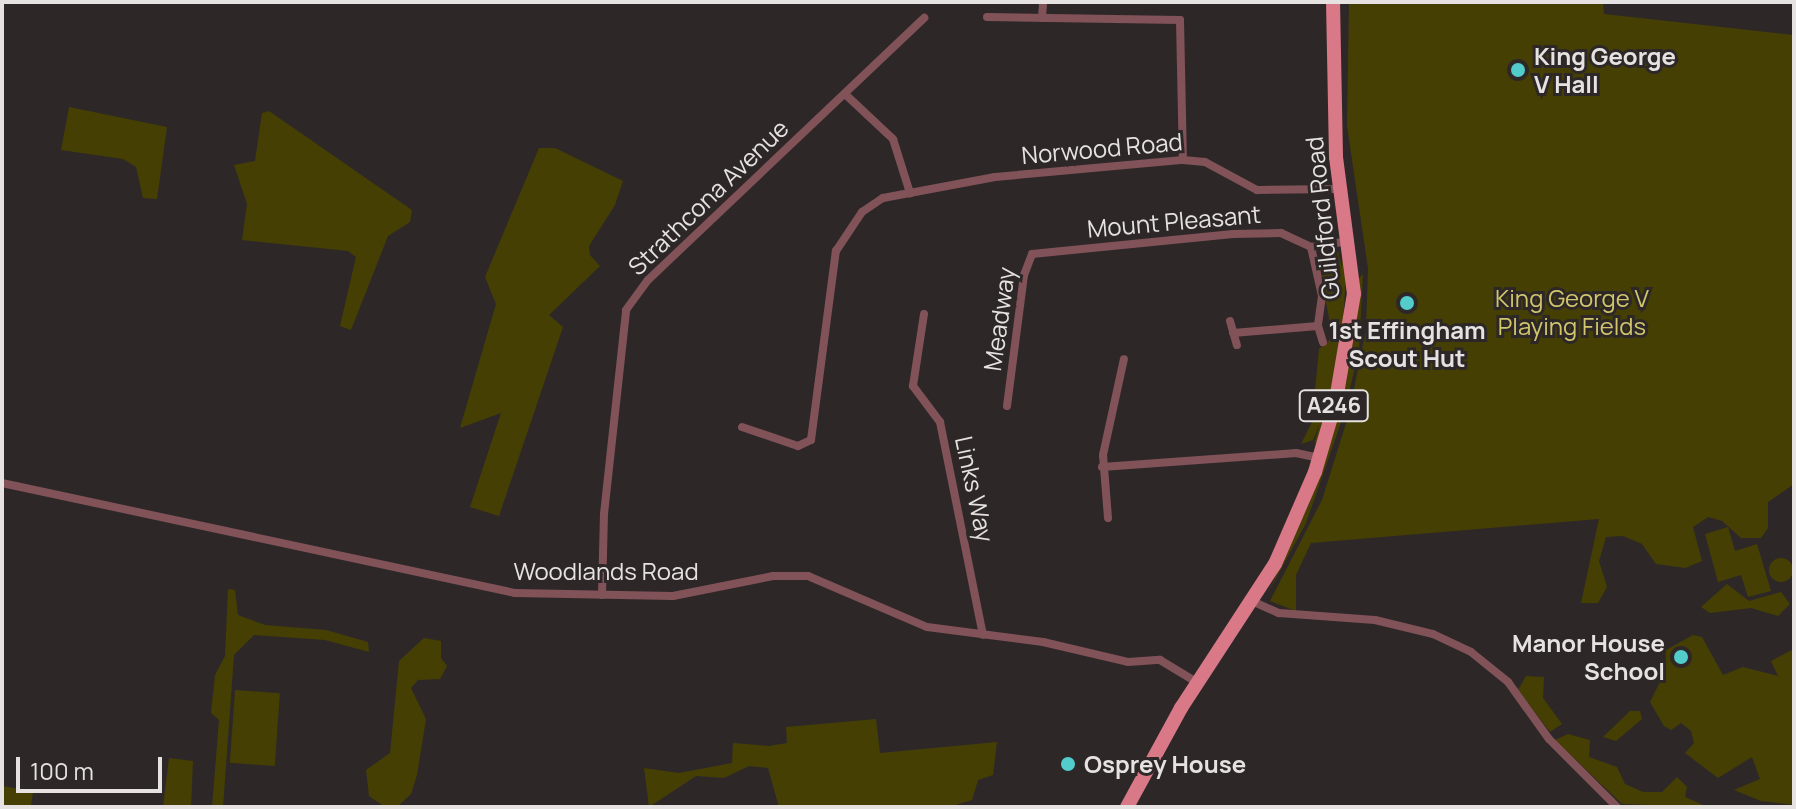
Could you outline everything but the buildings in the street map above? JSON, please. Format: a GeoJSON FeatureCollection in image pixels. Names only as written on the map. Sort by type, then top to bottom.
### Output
{"type":"FeatureCollection","features":[{"type":"Feature","properties":{"kind":"main road","name":"Guildford Road"},"geometry":{"type":"LineString","coordinates":[[1127,807],[1199,683],[1254,602],[1301,510],[1319,458],[1352,321],[1348,241],[1340,189],[1333,2]]}},
{"type":"Feature","properties":{"kind":"street"},"geometry":{"type":"LineString","coordinates":[[1042,18],[1043,2]]}},
{"type":"Feature","properties":{"kind":"street"},"geometry":{"type":"LineString","coordinates":[[987,17],[1180,20],[1183,160]]}},
{"type":"Feature","properties":{"kind":"street","name":"Strathcona Avenue"},"geometry":{"type":"LineString","coordinates":[[602,595],[604,514],[626,310],[648,280],[924,18]]}},
{"type":"Feature","properties":{"kind":"street"},"geometry":{"type":"LineString","coordinates":[[845,94],[893,139],[910,193]]}},
{"type":"Feature","properties":{"kind":"street","name":"Norwood Road"},"geometry":{"type":"LineString","coordinates":[[742,427],[808,445],[836,251],[870,205],[910,193],[995,177],[1183,160],[1205,162],[1257,190],[1340,189]]}},
{"type":"Feature","properties":{"kind":"street","name":"Mount Pleasant"},"geometry":{"type":"LineString","coordinates":[[1048,252],[1255,234],[1288,235],[1311,247],[1348,241]]}},
{"type":"Feature","properties":{"kind":"street"},"geometry":{"type":"LineString","coordinates":[[1311,247],[1323,307],[1318,326],[1323,342]]}},
{"type":"Feature","properties":{"kind":"street","name":"Meadway"},"geometry":{"type":"LineString","coordinates":[[1007,406],[1027,259],[1048,252]]}},
{"type":"Feature","properties":{"kind":"street","name":"Links Way"},"geometry":{"type":"LineString","coordinates":[[924,314],[913,386],[940,422],[983,635]]}},
{"type":"Feature","properties":{"kind":"street"},"geometry":{"type":"LineString","coordinates":[[1230,321],[1237,345]]}},
{"type":"Feature","properties":{"kind":"street"},"geometry":{"type":"LineString","coordinates":[[1233,333],[1318,326]]}},
{"type":"Feature","properties":{"kind":"street"},"geometry":{"type":"LineString","coordinates":[[1108,518],[1102,467],[1124,359]]}},
{"type":"Feature","properties":{"kind":"street"},"geometry":{"type":"LineString","coordinates":[[1102,467],[1296,453],[1319,458]]}},
{"type":"Feature","properties":{"kind":"street","name":"Woodlands Road"},"geometry":{"type":"LineString","coordinates":[[2,483],[491,589],[602,595],[693,594],[773,576],[808,576],[911,622],[1043,642],[1128,662],[1160,660],[1199,683]]}},
{"type":"Feature","properties":{"kind":"street"},"geometry":{"type":"LineString","coordinates":[[1254,602],[1279,613],[1375,620],[1433,634],[1471,652],[1508,682],[1549,739],[1617,807]]}},
{"type":"Feature","properties":{"kind":"green space","name":"King George V Playing Fields"},"geometry":{"type":"Polygon","coordinates":[[[1349,2],[1603,2],[1604,14],[1794,35],[1794,484],[1768,502],[1768,528],[1761,538],[1741,538],[1722,521],[1708,517],[1693,527],[1702,561],[1685,568],[1656,564],[1642,544],[1623,536],[1606,537],[1599,561],[1607,587],[1598,603],[1581,603],[1599,519],[1311,543],[1296,575],[1296,611],[1270,601],[1322,500],[1349,414],[1366,329],[1368,268],[1347,126],[1349,2]]]}},
{"type":"Feature","properties":{"kind":"green space"},"geometry":{"type":"Polygon","coordinates":[[[69,107],[167,127],[157,199],[143,198],[136,167],[123,159],[61,150],[69,107]]]}},
{"type":"Feature","properties":{"kind":"green space"},"geometry":{"type":"Polygon","coordinates":[[[269,111],[412,210],[410,222],[388,236],[351,330],[340,326],[356,257],[348,251],[242,240],[247,204],[234,165],[255,161],[262,113],[269,111]]]}},
{"type":"Feature","properties":{"kind":"green space"},"geometry":{"type":"Polygon","coordinates":[[[539,148],[555,148],[623,181],[615,205],[589,246],[590,255],[600,266],[549,315],[563,327],[499,516],[470,507],[501,413],[460,428],[496,304],[485,277],[539,148]]]}},
{"type":"Feature","properties":{"kind":"green space"},"geometry":{"type":"Polygon","coordinates":[[[1332,249],[1338,251],[1342,269],[1342,254],[1346,272],[1342,343],[1319,439],[1314,444],[1320,423],[1313,440],[1301,444],[1312,422],[1319,349],[1333,337],[1317,259],[1332,249]]]}},
{"type":"Feature","properties":{"kind":"green space"},"geometry":{"type":"Polygon","coordinates":[[[1363,274],[1359,350],[1344,414],[1306,523],[1268,593],[1309,504],[1328,446],[1346,384],[1358,279],[1363,274]]]}},
{"type":"Feature","properties":{"kind":"green space"},"geometry":{"type":"Polygon","coordinates":[[[1728,527],[1735,551],[1757,544],[1771,591],[1748,597],[1741,575],[1718,582],[1705,534],[1728,527]]]}},
{"type":"Feature","properties":{"kind":"green space"},"geometry":{"type":"Polygon","coordinates":[[[1781,558],[1792,565],[1793,570],[1786,581],[1781,582],[1770,575],[1769,570],[1776,559],[1781,558]]]}},
{"type":"Feature","properties":{"kind":"green space"},"geometry":{"type":"Polygon","coordinates":[[[1727,584],[1749,601],[1781,592],[1790,604],[1778,616],[1751,608],[1710,613],[1701,607],[1727,584]]]}},
{"type":"Feature","properties":{"kind":"green space"},"geometry":{"type":"Polygon","coordinates":[[[228,589],[235,590],[238,615],[265,625],[326,630],[368,642],[369,652],[325,640],[254,635],[234,655],[223,807],[212,807],[219,720],[211,713],[215,675],[225,656],[228,589]]]}},
{"type":"Feature","properties":{"kind":"green space"},"geometry":{"type":"Polygon","coordinates":[[[1693,635],[1702,637],[1723,675],[1743,667],[1778,676],[1771,661],[1794,649],[1794,805],[1761,801],[1734,790],[1760,779],[1752,757],[1718,778],[1685,753],[1694,743],[1691,731],[1681,723],[1671,730],[1664,726],[1650,702],[1665,672],[1666,650],[1693,635]]]}},
{"type":"Feature","properties":{"kind":"green space"},"geometry":{"type":"Polygon","coordinates":[[[424,638],[441,641],[441,658],[447,666],[440,679],[418,680],[411,688],[426,719],[417,775],[411,794],[397,807],[385,807],[369,796],[366,770],[390,753],[399,661],[424,638]]]}},
{"type":"Feature","properties":{"kind":"green space"},"geometry":{"type":"Polygon","coordinates":[[[1526,676],[1544,677],[1543,698],[1562,724],[1550,732],[1518,690],[1526,676]]]}},
{"type":"Feature","properties":{"kind":"green space"},"geometry":{"type":"Polygon","coordinates":[[[235,690],[280,693],[275,766],[230,763],[235,690]]]}},
{"type":"Feature","properties":{"kind":"green space"},"geometry":{"type":"Polygon","coordinates":[[[1630,711],[1640,711],[1642,719],[1616,741],[1603,737],[1630,711]]]}},
{"type":"Feature","properties":{"kind":"green space"},"geometry":{"type":"Polygon","coordinates":[[[876,719],[880,753],[997,742],[993,775],[978,780],[972,800],[948,807],[779,807],[768,768],[749,766],[724,778],[696,776],[649,807],[644,768],[679,773],[732,763],[733,743],[769,746],[787,743],[786,727],[876,719]]]}},
{"type":"Feature","properties":{"kind":"green space"},"geometry":{"type":"Polygon","coordinates":[[[1568,734],[1590,740],[1589,757],[1617,767],[1625,784],[1643,792],[1662,792],[1677,777],[1687,787],[1685,797],[1708,807],[1622,804],[1555,740],[1568,734]]]}},
{"type":"Feature","properties":{"kind":"green space"},"geometry":{"type":"Polygon","coordinates":[[[169,758],[193,761],[191,807],[163,807],[169,758]]]}},
{"type":"Feature","properties":{"kind":"green space"},"geometry":{"type":"Polygon","coordinates":[[[2,786],[33,791],[31,807],[2,807],[2,786]]]}},
{"type":"Feature","properties":{"kind":"place","name":"King George V Hall"},"geometry":{"type":"Point","coordinates":[1518,70]}},
{"type":"Feature","properties":{"kind":"place","name":"1st Effingham Scout Hut"},"geometry":{"type":"Point","coordinates":[1407,303]}},
{"type":"Feature","properties":{"kind":"place","name":"Manor House School"},"geometry":{"type":"Point","coordinates":[1681,657]}},
{"type":"Feature","properties":{"kind":"place","name":"Osprey House"},"geometry":{"type":"Point","coordinates":[1068,764]}}]}
